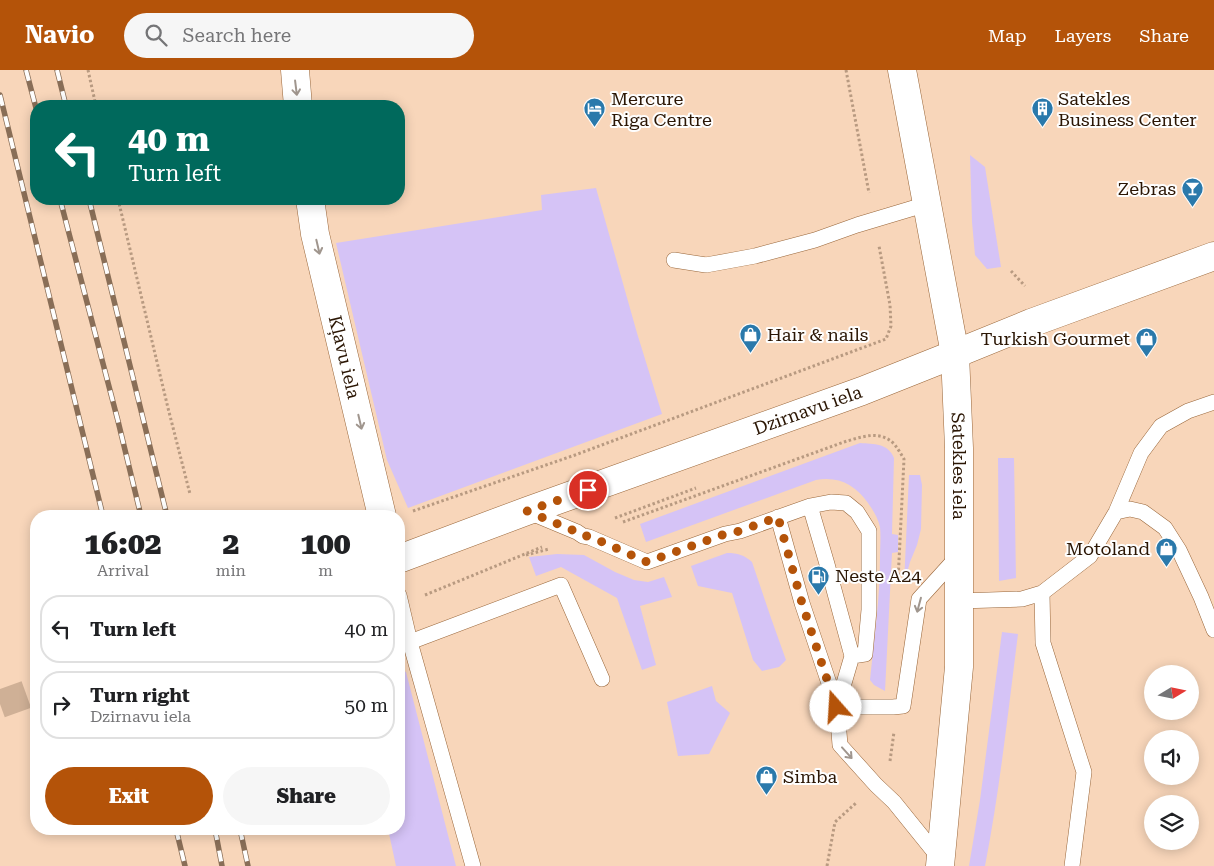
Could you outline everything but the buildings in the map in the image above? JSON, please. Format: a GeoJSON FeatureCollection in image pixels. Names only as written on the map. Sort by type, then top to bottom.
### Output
{"type":"FeatureCollection","features":[{"type":"Feature","properties":{"kind":"main road"},"geometry":{"type":"LineString","coordinates":[[295,70],[298,100]]}},
{"type":"Feature","properties":{"kind":"main road","name":"Satekles iela"},"geometry":{"type":"LineString","coordinates":[[902,70],[955,354],[959,448],[959,667],[940,863]]}},
{"type":"Feature","properties":{"kind":"main road","name":"Kļavu iela"},"geometry":{"type":"LineString","coordinates":[[311,205],[316,234],[393,510]]}},
{"type":"Feature","properties":{"kind":"main road","name":"Dzirnavu iela"},"geometry":{"type":"LineString","coordinates":[[405,557],[862,391],[1031,323],[1214,256]]}},
{"type":"Feature","properties":{"kind":"lane"},"geometry":{"type":"LineString","coordinates":[[674,260],[706,265],[755,256],[815,240],[927,204]]}},
{"type":"Feature","properties":{"kind":"lane"},"geometry":{"type":"LineString","coordinates":[[959,601],[1022,599],[1042,593],[1090,556],[1116,512],[1141,453],[1161,426],[1188,411],[1214,402]]}},
{"type":"Feature","properties":{"kind":"lane"},"geometry":{"type":"LineString","coordinates":[[527,511],[647,562],[810,506],[831,502],[846,503],[857,512],[869,531],[869,610],[866,654],[852,656]]}},
{"type":"Feature","properties":{"kind":"lane"},"geometry":{"type":"LineString","coordinates":[[810,506],[828,564],[852,656],[836,707]]}},
{"type":"Feature","properties":{"kind":"lane"},"geometry":{"type":"LineString","coordinates":[[1116,512],[1130,509],[1143,512],[1165,528],[1179,550],[1201,596],[1214,630]]}},
{"type":"Feature","properties":{"kind":"lane"},"geometry":{"type":"LineString","coordinates":[[778,517],[802,603],[836,707],[840,745],[894,802],[940,863]]}},
{"type":"Feature","properties":{"kind":"lane"},"geometry":{"type":"LineString","coordinates":[[836,707],[894,708],[903,706],[919,599],[960,554]]}},
{"type":"Feature","properties":{"kind":"lane"},"geometry":{"type":"LineString","coordinates":[[410,642],[561,585],[602,679]]}},
{"type":"Feature","properties":{"kind":"lane"},"geometry":{"type":"LineString","coordinates":[[1042,593],[1042,643],[1084,772],[1072,866]]}},
{"type":"Feature","properties":{"kind":"lane"},"geometry":{"type":"LineString","coordinates":[[405,621],[472,866]]}},
{"type":"Feature","properties":{"kind":"path"},"geometry":{"type":"LineString","coordinates":[[88,70],[95,100]]}},
{"type":"Feature","properties":{"kind":"path"},"geometry":{"type":"LineString","coordinates":[[405,511],[611,442],[886,339],[891,326],[890,305],[846,70]]}},
{"type":"Feature","properties":{"kind":"path"},"geometry":{"type":"LineString","coordinates":[[119,205],[190,494]]}},
{"type":"Feature","properties":{"kind":"path"},"geometry":{"type":"LineString","coordinates":[[1011,272],[1025,286]]}},
{"type":"Feature","properties":{"kind":"path"},"geometry":{"type":"LineString","coordinates":[[405,598],[516,558],[550,549],[853,439],[871,435],[880,436],[894,444],[904,459]]}},
{"type":"Feature","properties":{"kind":"shaded area"},"geometry":{"type":"Polygon","coordinates":[[[970,155],[985,167],[1001,267],[987,269],[975,255],[970,155]]]}},
{"type":"Feature","properties":{"kind":"shaded area"},"geometry":{"type":"Polygon","coordinates":[[[596,188],[662,414],[408,508],[387,460],[336,243],[542,210],[541,195],[596,188]]]}},
{"type":"Feature","properties":{"kind":"shaded area"},"geometry":{"type":"Polygon","coordinates":[[[860,443],[884,447],[888,449],[894,458],[892,534],[898,535],[898,552],[892,553],[885,691],[874,685],[870,680],[879,589],[880,527],[877,517],[858,491],[846,483],[832,479],[816,480],[646,542],[640,524],[860,443]]]}},
{"type":"Feature","properties":{"kind":"shaded area"},"geometry":{"type":"Polygon","coordinates":[[[998,458],[1014,458],[1016,578],[999,581],[998,458]]]}},
{"type":"Feature","properties":{"kind":"shaded area"},"geometry":{"type":"Polygon","coordinates":[[[909,475],[920,475],[922,485],[921,529],[904,584],[909,475]]]}},
{"type":"Feature","properties":{"kind":"shaded area"},"geometry":{"type":"Polygon","coordinates":[[[727,553],[741,555],[752,562],[786,660],[779,667],[762,671],[753,660],[732,593],[698,586],[691,566],[727,553]]]}},
{"type":"Feature","properties":{"kind":"shaded area"},"geometry":{"type":"Polygon","coordinates":[[[557,554],[584,555],[634,580],[648,582],[664,577],[672,597],[640,606],[656,665],[642,670],[617,598],[561,567],[536,576],[529,557],[557,554]]]}},
{"type":"Feature","properties":{"kind":"shaded area"},"geometry":{"type":"Polygon","coordinates":[[[1002,632],[1018,634],[999,779],[985,866],[969,866],[980,800],[1002,632]]]}},
{"type":"Feature","properties":{"kind":"shaded area"},"geometry":{"type":"Polygon","coordinates":[[[405,671],[456,866],[396,866],[389,835],[405,835],[405,671]]]}},
{"type":"Feature","properties":{"kind":"shaded area"},"geometry":{"type":"Polygon","coordinates":[[[712,686],[716,701],[730,713],[709,754],[678,756],[667,702],[712,686]]]}},
{"type":"Feature","properties":{"kind":"tunnel"},"geometry":{"type":"LineString","coordinates":[[0,704],[30,693]]}},
{"type":"Feature","properties":{"kind":"railway"},"geometry":{"type":"LineString","coordinates":[[26,70],[34,100]]}},
{"type":"Feature","properties":{"kind":"railway"},"geometry":{"type":"LineString","coordinates":[[57,70],[64,100]]}},
{"type":"Feature","properties":{"kind":"railway"},"geometry":{"type":"LineString","coordinates":[[0,95],[102,510]]}},
{"type":"Feature","properties":{"kind":"railway"},"geometry":{"type":"LineString","coordinates":[[62,205],[140,510]]}},
{"type":"Feature","properties":{"kind":"railway"},"geometry":{"type":"LineString","coordinates":[[90,205],[166,510]]}},
{"type":"Feature","properties":{"kind":"railway"},"geometry":{"type":"LineString","coordinates":[[177,835],[185,866]]}},
{"type":"Feature","properties":{"kind":"railway"},"geometry":{"type":"LineString","coordinates":[[216,835],[222,866]]}},
{"type":"Feature","properties":{"kind":"railway"},"geometry":{"type":"LineString","coordinates":[[241,835],[248,866]]}},
{"type":"Feature","properties":{"kind":"place","name":"Mercure Riga Centre"},"geometry":{"type":"Point","coordinates":[595,128]}},
{"type":"Feature","properties":{"kind":"place","name":"Satekles Business Center"},"geometry":{"type":"Point","coordinates":[1042,128]}},
{"type":"Feature","properties":{"kind":"place","name":"Zebras"},"geometry":{"type":"Point","coordinates":[1192,208]}},
{"type":"Feature","properties":{"kind":"place","name":"Hair & nails"},"geometry":{"type":"Point","coordinates":[751,354]}},
{"type":"Feature","properties":{"kind":"place","name":"Turkish Gourmet"},"geometry":{"type":"Point","coordinates":[1146,358]}},
{"type":"Feature","properties":{"kind":"place","name":"Motoland"},"geometry":{"type":"Point","coordinates":[1166,568]}},
{"type":"Feature","properties":{"kind":"place","name":"Neste A24"},"geometry":{"type":"Point","coordinates":[819,595]}},
{"type":"Feature","properties":{"kind":"place","name":"Simba"},"geometry":{"type":"Point","coordinates":[767,796]}},
{"type":"Feature","properties":{"kind":"route"},"geometry":{"type":"LineString","coordinates":[[588,490],[527,511],[647,562],[778,517],[802,603],[836,707]]}}]}
